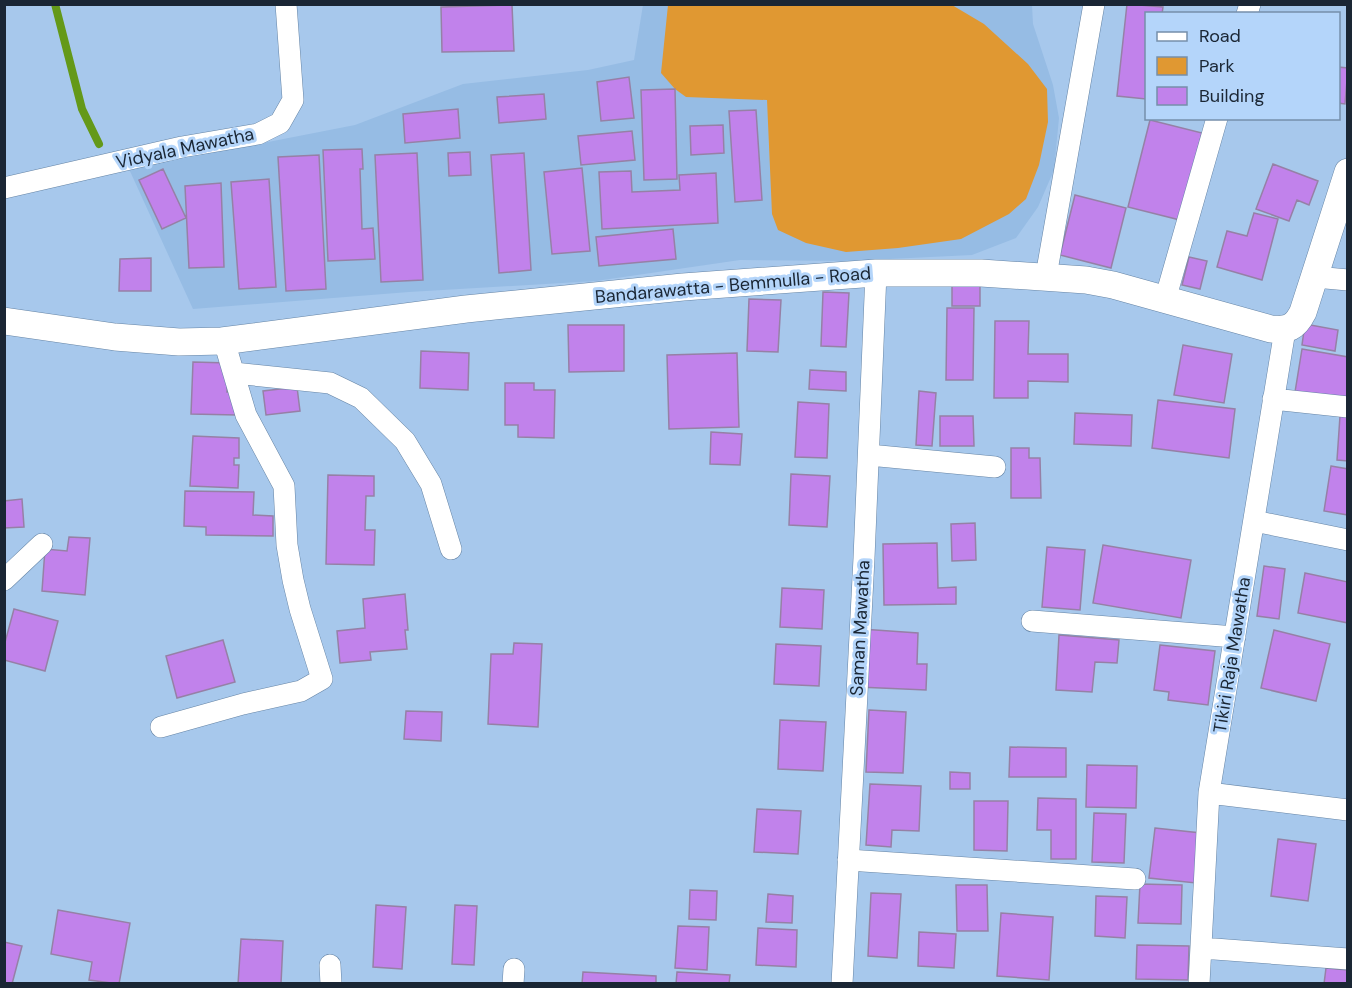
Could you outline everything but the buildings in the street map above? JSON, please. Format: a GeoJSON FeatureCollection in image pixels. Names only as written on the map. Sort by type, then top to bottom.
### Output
{"type":"FeatureCollection","features":[{"type":"Feature","properties":{"kind":"street","name":"Vidyala Mawatha"},"geometry":{"type":"LineString","coordinates":[[4,188],[182,147],[258,134],[280,123],[292,100],[286,4]]}},
{"type":"Feature","properties":{"kind":"street"},"geometry":{"type":"LineString","coordinates":[[1046,276],[1094,4]]}},
{"type":"Feature","properties":{"kind":"street"},"geometry":{"type":"LineString","coordinates":[[1165,300],[1216,120]]}},
{"type":"Feature","properties":{"kind":"street"},"geometry":{"type":"LineString","coordinates":[[1285,330],[1297,323],[1303,312],[1347,172]]}},
{"type":"Feature","properties":{"kind":"street","name":"Bandarawatta - Bemmulla - Road"},"geometry":{"type":"LineString","coordinates":[[4,321],[115,337],[179,342],[222,341],[501,306],[683,287],[876,273],[981,273],[1046,276],[1113,285],[1271,329],[1285,330]]}},
{"type":"Feature","properties":{"kind":"street","name":"Saman Mawatha"},"geometry":{"type":"LineString","coordinates":[[842,984],[876,273]]}},
{"type":"Feature","properties":{"kind":"street"},"geometry":{"type":"LineString","coordinates":[[1315,277],[1347,280]]}},
{"type":"Feature","properties":{"kind":"street","name":"Tikiri Raja Mawatha"},"geometry":{"type":"LineString","coordinates":[[1199,984],[1209,793],[1285,330]]}},
{"type":"Feature","properties":{"kind":"street"},"geometry":{"type":"LineString","coordinates":[[161,727],[301,690],[322,679],[293,580],[287,545],[284,486],[246,415],[222,341]]}},
{"type":"Feature","properties":{"kind":"street"},"geometry":{"type":"LineString","coordinates":[[234,373],[330,383],[361,398],[405,441],[431,484],[451,549]]}},
{"type":"Feature","properties":{"kind":"street"},"geometry":{"type":"LineString","coordinates":[[1273,399],[1347,407]]}},
{"type":"Feature","properties":{"kind":"street"},"geometry":{"type":"LineString","coordinates":[[868,455],[995,467]]}},
{"type":"Feature","properties":{"kind":"street"},"geometry":{"type":"LineString","coordinates":[[1254,521],[1347,540]]}},
{"type":"Feature","properties":{"kind":"street"},"geometry":{"type":"LineString","coordinates":[[4,580],[42,544]]}},
{"type":"Feature","properties":{"kind":"street"},"geometry":{"type":"LineString","coordinates":[[1032,621],[1234,637]]}},
{"type":"Feature","properties":{"kind":"street"},"geometry":{"type":"LineString","coordinates":[[1209,793],[1347,810]]}},
{"type":"Feature","properties":{"kind":"street"},"geometry":{"type":"LineString","coordinates":[[848,860],[1135,879]]}},
{"type":"Feature","properties":{"kind":"street"},"geometry":{"type":"LineString","coordinates":[[1201,948],[1347,959]]}},
{"type":"Feature","properties":{"kind":"shaded area"},"geometry":{"type":"Polygon","coordinates":[[[643,5],[1032,5],[1033,24],[1053,85],[1059,118],[1054,170],[1038,207],[1016,238],[972,255],[848,261],[740,260],[596,281],[409,292],[193,309],[129,169],[355,125],[463,84],[588,70],[634,60],[643,5]]]}},
{"type":"Feature","properties":{"kind":"green space"},"geometry":{"type":"Polygon","coordinates":[[[668,5],[952,5],[984,24],[1028,64],[1047,89],[1048,122],[1039,165],[1026,199],[1009,214],[961,239],[898,248],[846,252],[806,243],[778,230],[772,214],[767,100],[686,97],[675,89],[661,73],[668,5]]]}},
{"type":"Feature","properties":{"kind":"waterway"},"geometry":{"type":"LineString","coordinates":[[55,4],[82,109],[99,144]]}}]}
